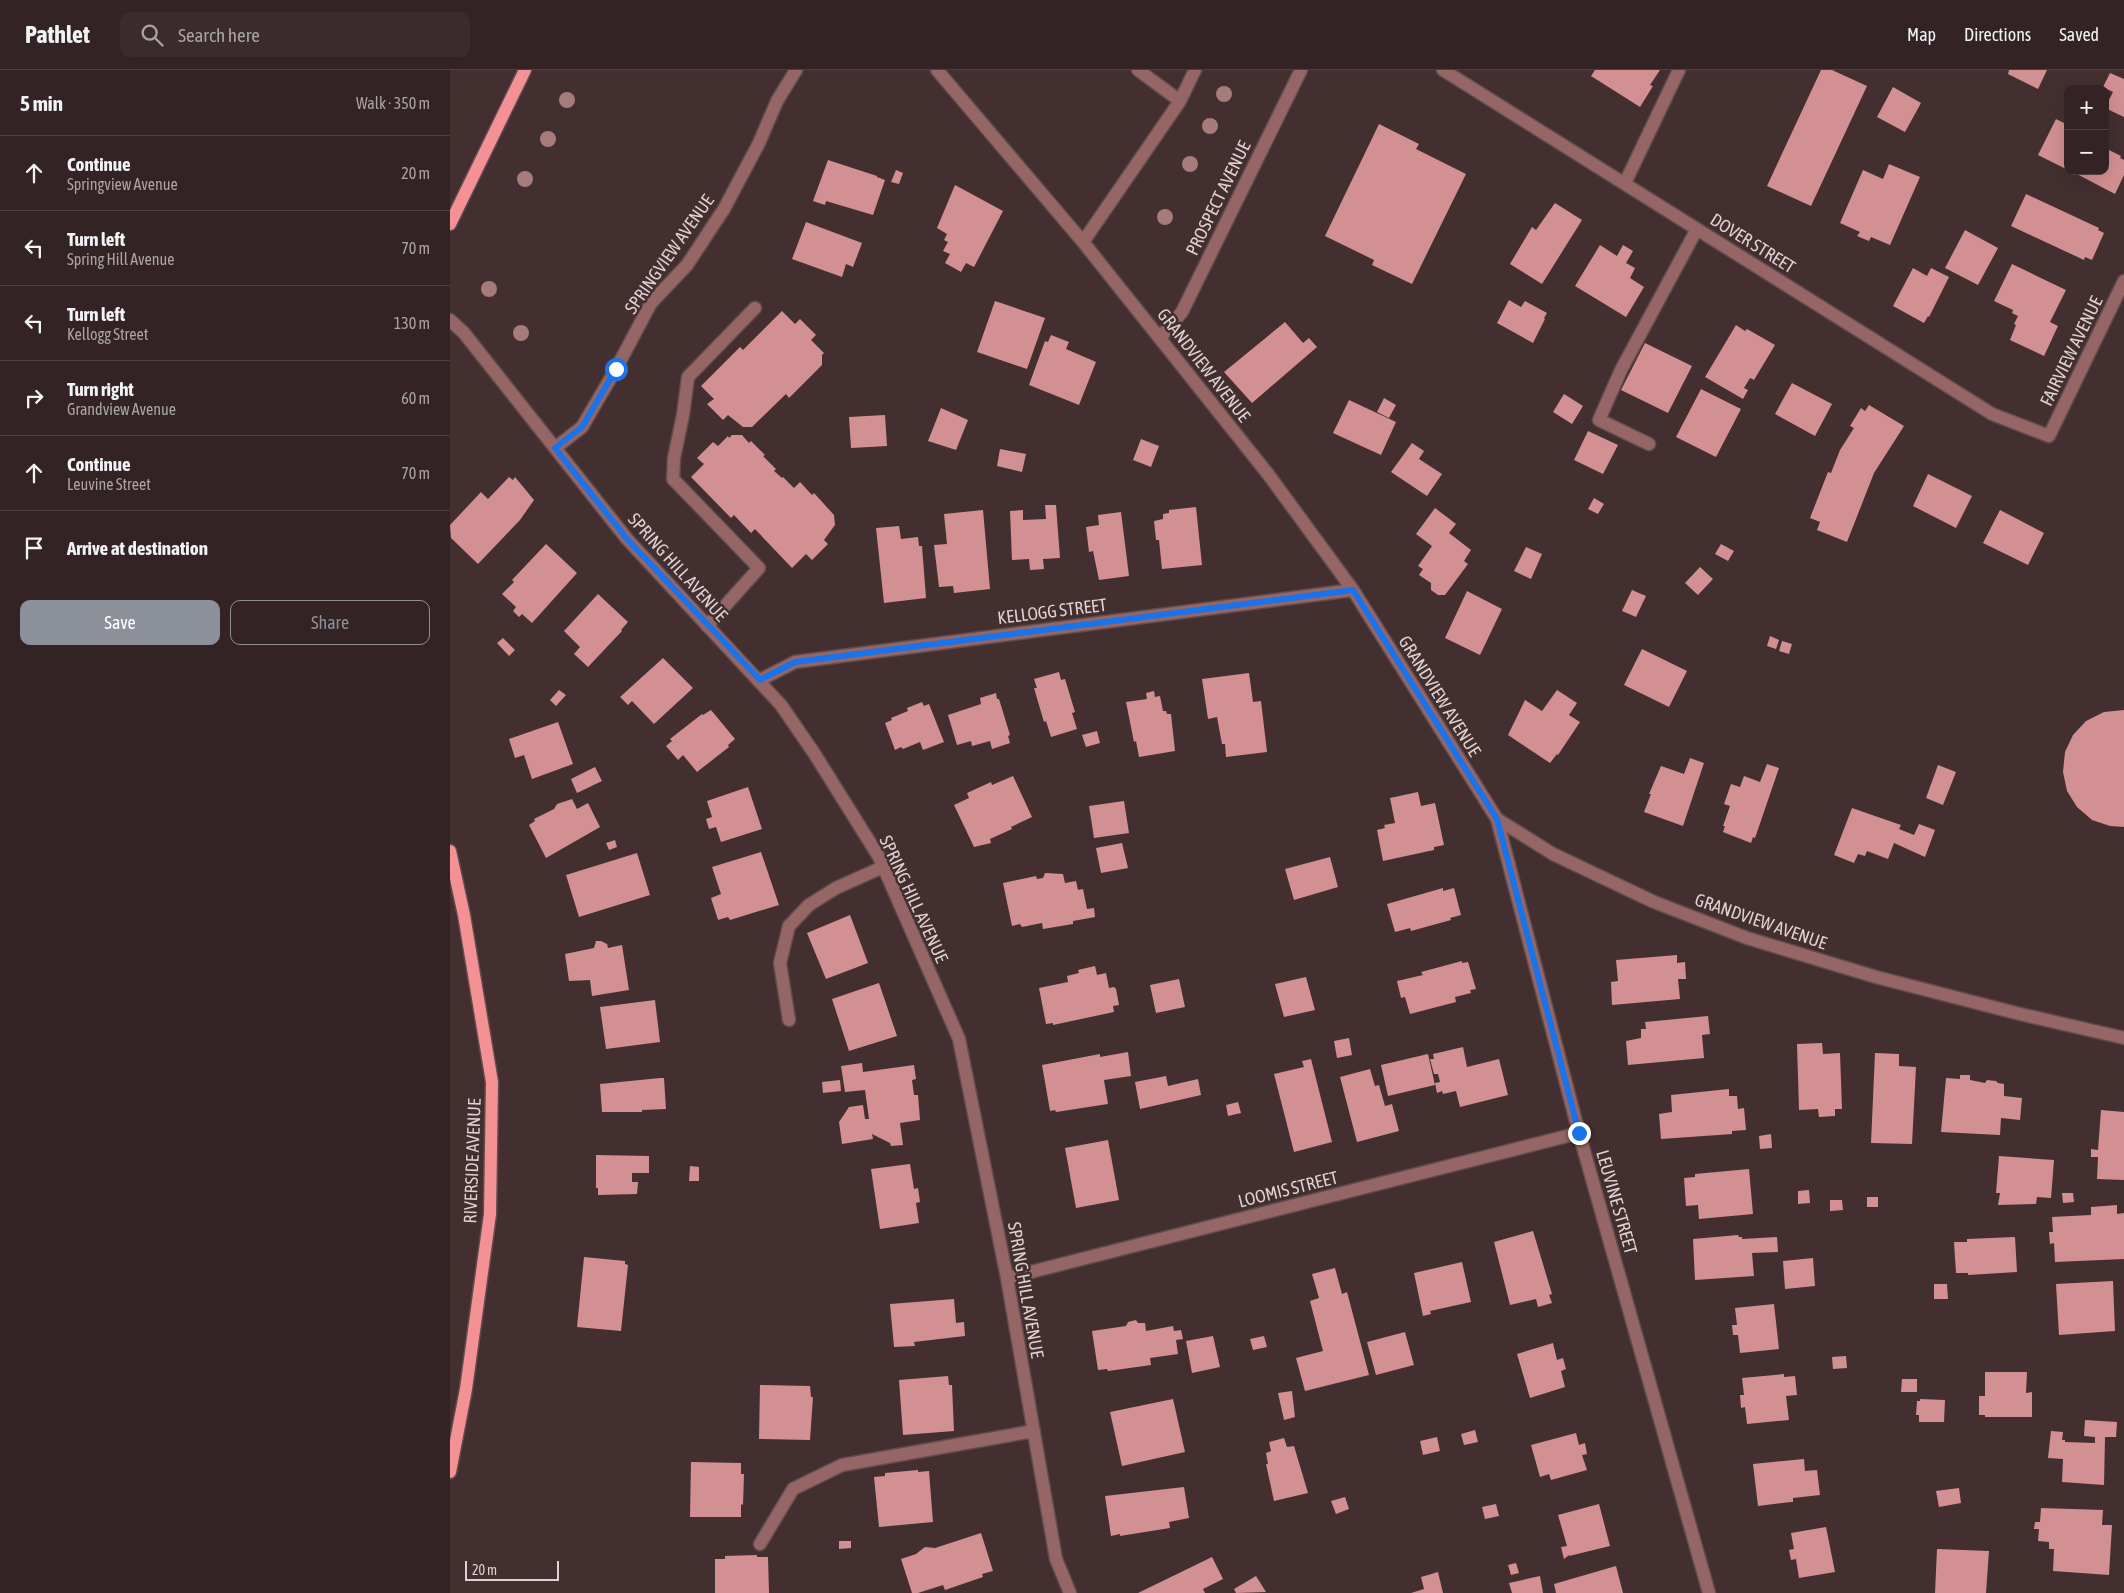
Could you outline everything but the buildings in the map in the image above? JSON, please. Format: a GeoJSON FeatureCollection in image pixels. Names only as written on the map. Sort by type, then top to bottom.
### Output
{"type":"FeatureCollection","features":[{"type":"Feature","properties":{"kind":"main road"},"geometry":{"type":"LineString","coordinates":[[450,224],[525,70]]}},
{"type":"Feature","properties":{"kind":"main road","name":"RIVERSIDE AVENUE"},"geometry":{"type":"LineString","coordinates":[[450,851],[464,915],[492,1082],[490,1214],[466,1390],[450,1472]]}},
{"type":"Feature","properties":{"kind":"street","name":"SPRINGVIEW AVENUE"},"geometry":{"type":"LineString","coordinates":[[555,448],[582,427],[616,369],[651,303],[687,265],[724,209],[759,143],[777,101],[796,70]]}},
{"type":"Feature","properties":{"kind":"street","name":"GRANDVIEW AVENUE"},"geometry":{"type":"LineString","coordinates":[[937,70],[1083,242],[1268,474],[1353,590],[1497,819],[1560,857],[1654,902],[1747,938],[1876,977],[2020,1014],[2124,1038]]}},
{"type":"Feature","properties":{"kind":"street"},"geometry":{"type":"LineString","coordinates":[[1138,70],[1180,102]]}},
{"type":"Feature","properties":{"kind":"street"},"geometry":{"type":"LineString","coordinates":[[1083,242],[1180,102],[1195,70]]}},
{"type":"Feature","properties":{"kind":"street","name":"PROSPECT AVENUE"},"geometry":{"type":"LineString","coordinates":[[1160,338],[1182,312],[1301,70]]}},
{"type":"Feature","properties":{"kind":"street","name":"DOVER STREET"},"geometry":{"type":"LineString","coordinates":[[1444,70],[1992,414],[2049,436]]}},
{"type":"Feature","properties":{"kind":"street"},"geometry":{"type":"LineString","coordinates":[[1625,183],[1679,70]]}},
{"type":"Feature","properties":{"kind":"street"},"geometry":{"type":"LineString","coordinates":[[1649,444],[1599,420],[1621,370],[1697,229]]}},
{"type":"Feature","properties":{"kind":"street","name":"FAIRVIEW AVENUE"},"geometry":{"type":"LineString","coordinates":[[2049,436],[2124,281]]}},
{"type":"Feature","properties":{"kind":"street"},"geometry":{"type":"LineString","coordinates":[[707,626],[759,568],[673,479],[674,458],[688,377],[755,308]]}},
{"type":"Feature","properties":{"kind":"street","name":"SPRING HILL AVENUE"},"geometry":{"type":"LineString","coordinates":[[450,320],[464,333],[627,539],[707,626],[760,680],[781,705],[814,753],[883,867],[959,1040],[1007,1278],[1056,1559],[1070,1593]]}},
{"type":"Feature","properties":{"kind":"street","name":"KELLOGG STREET"},"geometry":{"type":"LineString","coordinates":[[760,680],[795,662],[1353,590]]}},
{"type":"Feature","properties":{"kind":"street","name":"LEUVINE STREET"},"geometry":{"type":"LineString","coordinates":[[1497,819],[1579,1133],[1709,1593]]}},
{"type":"Feature","properties":{"kind":"street"},"geometry":{"type":"LineString","coordinates":[[789,1020],[780,963],[789,926],[810,905],[836,888],[883,867]]}},
{"type":"Feature","properties":{"kind":"street","name":"LOOMIS STREET"},"geometry":{"type":"LineString","coordinates":[[1007,1278],[1579,1133]]}},
{"type":"Feature","properties":{"kind":"street"},"geometry":{"type":"LineString","coordinates":[[760,1544],[793,1489],[842,1465],[1034,1431]]}},
{"type":"Feature","properties":{"kind":"route"},"geometry":{"type":"LineString","coordinates":[[616,369],[582,427],[555,448],[627,539],[707,626],[760,680],[795,662],[1353,590],[1497,819],[1579,1133]]}}]}
